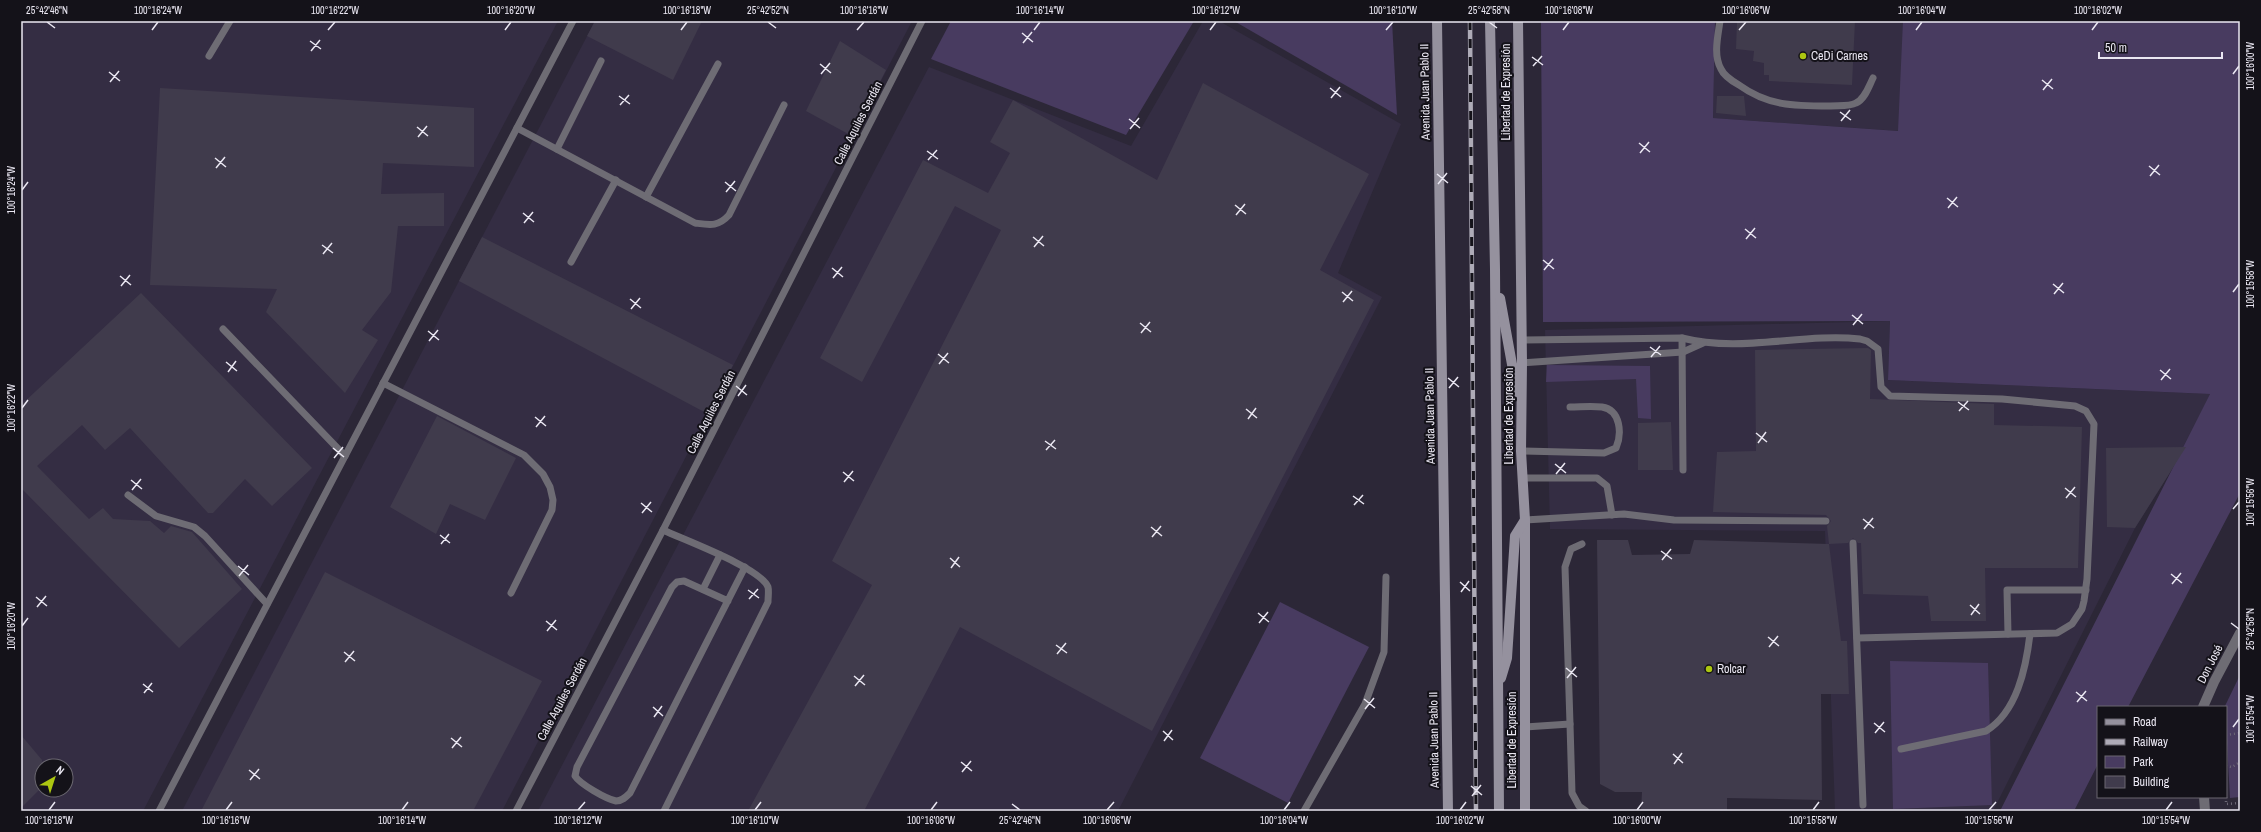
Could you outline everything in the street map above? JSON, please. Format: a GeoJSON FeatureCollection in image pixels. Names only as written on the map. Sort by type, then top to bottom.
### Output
{"type":"FeatureCollection","features":[{"type":"Feature","properties":{"kind":"main road","name":"Avenida Juan Pablo II"},"geometry":{"type":"LineString","coordinates":[[1437,21],[1448,811]]}},
{"type":"Feature","properties":{"kind":"main road"},"geometry":{"type":"LineString","coordinates":[[1490,21],[1495,269],[1499,811]]}},
{"type":"Feature","properties":{"kind":"main road","name":"Libertad de Expresión"},"geometry":{"type":"LineString","coordinates":[[1518,21],[1522,363],[1521,451],[1525,520],[1525,811]]}},
{"type":"Feature","properties":{"kind":"main road"},"geometry":{"type":"LineString","coordinates":[[1495,269],[1521,414]]}},
{"type":"Feature","properties":{"kind":"main road"},"geometry":{"type":"LineString","coordinates":[[1497,691],[1506,658],[1515,536],[1525,520]]}},
{"type":"Feature","properties":{"kind":"street","name":"Don José"},"geometry":{"type":"LineString","coordinates":[[2203,706],[2240,633]]}},
{"type":"Feature","properties":{"kind":"street"},"geometry":{"type":"LineString","coordinates":[[2229,653],[2240,653]]}},
{"type":"Feature","properties":{"kind":"street"},"geometry":{"type":"LineString","coordinates":[[2204,798],[2205,811]]}},
{"type":"Feature","properties":{"kind":"lane"},"geometry":{"type":"LineString","coordinates":[[209,56],[230,21]]}},
{"type":"Feature","properties":{"kind":"lane"},"geometry":{"type":"LineString","coordinates":[[159,811],[573,21]]}},
{"type":"Feature","properties":{"kind":"lane","name":"Calle Aquiles Serdán"},"geometry":{"type":"LineString","coordinates":[[516,811],[663,530],[922,21]]}},
{"type":"Feature","properties":{"kind":"lane"},"geometry":{"type":"LineString","coordinates":[[1720,21],[1717,60],[1721,70],[1734,82],[1759,98],[1774,103],[1802,106],[1851,104],[1856,103],[1863,98],[1873,78]]}},
{"type":"Feature","properties":{"kind":"lane"},"geometry":{"type":"LineString","coordinates":[[557,149],[601,61]]}},
{"type":"Feature","properties":{"kind":"lane"},"geometry":{"type":"LineString","coordinates":[[646,197],[718,64]]}},
{"type":"Feature","properties":{"kind":"lane"},"geometry":{"type":"LineString","coordinates":[[517,128],[695,223],[710,225],[722,223],[729,215],[784,105]]}},
{"type":"Feature","properties":{"kind":"lane"},"geometry":{"type":"LineString","coordinates":[[571,262],[616,180]]}},
{"type":"Feature","properties":{"kind":"lane"},"geometry":{"type":"LineString","coordinates":[[223,329],[345,456]]}},
{"type":"Feature","properties":{"kind":"lane"},"geometry":{"type":"LineString","coordinates":[[1682,338],[1684,470]]}},
{"type":"Feature","properties":{"kind":"lane"},"geometry":{"type":"LineString","coordinates":[[1521,340],[1682,338],[1703,343],[1860,339],[1867,341],[1878,349],[1880,356],[1880,387],[1890,396],[2002,399],[2082,408],[2090,416],[2094,424],[2086,590],[2082,609],[2075,621],[2066,630],[2057,633],[1857,638]]}},
{"type":"Feature","properties":{"kind":"lane"},"geometry":{"type":"LineString","coordinates":[[1522,363],[1683,352],[1703,343]]}},
{"type":"Feature","properties":{"kind":"lane"},"geometry":{"type":"LineString","coordinates":[[383,383],[524,455],[543,474],[550,486],[553,500],[552,510],[511,593]]}},
{"type":"Feature","properties":{"kind":"lane"},"geometry":{"type":"LineString","coordinates":[[1521,451],[1604,453],[1616,448],[1619,432],[1618,422],[1615,416],[1602,407],[1570,407]]}},
{"type":"Feature","properties":{"kind":"lane"},"geometry":{"type":"LineString","coordinates":[[1522,478],[1597,478],[1607,486],[1612,515]]}},
{"type":"Feature","properties":{"kind":"lane"},"geometry":{"type":"LineString","coordinates":[[128,495],[156,516],[194,527],[205,536],[267,604]]}},
{"type":"Feature","properties":{"kind":"lane"},"geometry":{"type":"LineString","coordinates":[[1525,520],[1624,514],[1680,520],[1826,521]]}},
{"type":"Feature","properties":{"kind":"lane"},"geometry":{"type":"LineString","coordinates":[[663,530],[745,567],[763,580],[768,587],[768,602],[664,811]]}},
{"type":"Feature","properties":{"kind":"lane"},"geometry":{"type":"LineString","coordinates":[[1853,543],[1863,805]]}},
{"type":"Feature","properties":{"kind":"lane"},"geometry":{"type":"LineString","coordinates":[[1582,544],[1571,549],[1565,567],[1572,793],[1579,806],[1586,811]]}},
{"type":"Feature","properties":{"kind":"lane"},"geometry":{"type":"LineString","coordinates":[[703,589],[720,555]]}},
{"type":"Feature","properties":{"kind":"lane"},"geometry":{"type":"LineString","coordinates":[[728,601],[684,581],[677,582],[672,587],[577,767],[575,776],[580,783],[616,801],[624,799],[630,793],[728,601],[745,567]]}},
{"type":"Feature","properties":{"kind":"lane"},"geometry":{"type":"LineString","coordinates":[[1304,811],[1365,704],[1384,652],[1386,577]]}},
{"type":"Feature","properties":{"kind":"lane"},"geometry":{"type":"LineString","coordinates":[[2008,634],[2007,590],[2086,590]]}},
{"type":"Feature","properties":{"kind":"lane"},"geometry":{"type":"LineString","coordinates":[[1901,749],[1986,731],[1996,725],[2004,717],[2017,688],[2028,656],[2030,634]]}},
{"type":"Feature","properties":{"kind":"lane"},"geometry":{"type":"LineString","coordinates":[[1525,727],[1570,724]]}},
{"type":"Feature","properties":{"kind":"path"},"geometry":{"type":"LineString","coordinates":[[2227,735],[2240,733]]}},
{"type":"Feature","properties":{"kind":"path"},"geometry":{"type":"LineString","coordinates":[[2227,766],[2232,767],[2240,762]]}},
{"type":"Feature","properties":{"kind":"path"},"geometry":{"type":"LineString","coordinates":[[2226,798],[2226,804],[2240,803]]}},
{"type":"Feature","properties":{"kind":"shaded area"},"geometry":{"type":"Polygon","coordinates":[[[21,21],[558,21],[143,811],[21,811],[21,21]]]}},
{"type":"Feature","properties":{"kind":"shaded area"},"geometry":{"type":"Polygon","coordinates":[[[595,21],[912,21],[502,811],[182,811],[595,21]]]}},
{"type":"Feature","properties":{"kind":"shaded area"},"geometry":{"type":"Polygon","coordinates":[[[1203,21],[1219,21],[1401,124],[1338,273],[1382,297],[1118,811],[538,811],[929,67],[1131,146],[1203,21]]]}},
{"type":"Feature","properties":{"kind":"shaded area"},"geometry":{"type":"Polygon","coordinates":[[[1715,21],[1904,21],[1899,131],[1713,118],[1715,21]]]}},
{"type":"Feature","properties":{"kind":"shaded area"},"geometry":{"type":"Polygon","coordinates":[[[1890,321],[1888,380],[2210,394],[2186,447],[2135,528],[1993,811],[1835,811],[1825,531],[1550,529],[1545,330],[1890,321]]]}},
{"type":"Feature","properties":{"kind":"green space"},"geometry":{"type":"Polygon","coordinates":[[[951,21],[1194,21],[1126,135],[931,59],[951,21]]]}},
{"type":"Feature","properties":{"kind":"green space"},"geometry":{"type":"Polygon","coordinates":[[[1234,21],[1392,21],[1397,115],[1234,21]]]}},
{"type":"Feature","properties":{"kind":"green space"},"geometry":{"type":"Polygon","coordinates":[[[1541,21],[1715,21],[1713,118],[1898,131],[1903,21],[2240,21],[2240,493],[2129,706],[2097,706],[2097,766],[2075,809],[2000,811],[2210,394],[1888,380],[1890,321],[1543,322],[1541,21]]]}},
{"type":"Feature","properties":{"kind":"green space"},"geometry":{"type":"Polygon","coordinates":[[[1547,365],[1650,366],[1651,419],[1638,418],[1636,379],[1546,382],[1547,365]]]}},
{"type":"Feature","properties":{"kind":"green space"},"geometry":{"type":"Polygon","coordinates":[[[1280,602],[1369,647],[1288,803],[1200,758],[1280,602]]]}},
{"type":"Feature","properties":{"kind":"green space"},"geometry":{"type":"Polygon","coordinates":[[[1890,661],[1988,663],[1992,805],[1893,809],[1890,661]]]}},
{"type":"Feature","properties":{"kind":"green space"},"geometry":{"type":"Polygon","coordinates":[[[2240,675],[2240,797],[2230,798],[2227,706],[2225,706],[2240,675]]]}},
{"type":"Feature","properties":{"kind":"building"},"geometry":{"type":"Polygon","coordinates":[[[595,21],[702,21],[673,80],[587,36],[595,21]]]}},
{"type":"Feature","properties":{"kind":"building","name":"CeDi Carnes"},"geometry":{"type":"Polygon","coordinates":[[[1737,21],[1855,21],[1852,85],[1769,81],[1769,75],[1764,75],[1764,63],[1753,61],[1754,51],[1736,49],[1737,21]]]}},
{"type":"Feature","properties":{"kind":"building"},"geometry":{"type":"Polygon","coordinates":[[[840,41],[886,70],[852,136],[806,111],[840,41]]]}},
{"type":"Feature","properties":{"kind":"building"},"geometry":{"type":"Polygon","coordinates":[[[1203,83],[1369,174],[1320,270],[1374,300],[1152,731],[960,627],[864,811],[748,811],[872,585],[832,561],[1001,230],[955,206],[862,382],[820,358],[923,160],[988,193],[1010,153],[990,142],[1013,100],[1157,180],[1203,83]]]}},
{"type":"Feature","properties":{"kind":"building"},"geometry":{"type":"Polygon","coordinates":[[[160,88],[474,108],[474,167],[383,163],[381,194],[444,193],[444,226],[398,226],[391,292],[362,330],[378,340],[345,393],[266,312],[277,289],[150,285],[160,88]]]}},
{"type":"Feature","properties":{"kind":"building"},"geometry":{"type":"Polygon","coordinates":[[[1717,96],[1744,96],[1746,116],[1716,113],[1717,96]]]}},
{"type":"Feature","properties":{"kind":"building"},"geometry":{"type":"Polygon","coordinates":[[[482,237],[733,365],[708,414],[459,281],[482,237]]]}},
{"type":"Feature","properties":{"kind":"building"},"geometry":{"type":"Polygon","coordinates":[[[141,293],[312,468],[272,506],[245,479],[213,513],[208,513],[130,428],[105,450],[82,425],[37,466],[89,519],[103,508],[113,519],[150,521],[164,533],[171,526],[192,532],[242,589],[179,648],[21,488],[21,405],[141,293]]]}},
{"type":"Feature","properties":{"kind":"building"},"geometry":{"type":"Polygon","coordinates":[[[1868,348],[1871,350],[1870,399],[1994,404],[1994,425],[2082,427],[2078,568],[1985,568],[1986,621],[1931,621],[1928,596],[1863,594],[1861,543],[1858,543],[1853,538],[1848,543],[1829,544],[1827,526],[1831,521],[1826,515],[1713,512],[1717,452],[1756,451],[1755,350],[1868,348]]]}},
{"type":"Feature","properties":{"kind":"building"},"geometry":{"type":"Polygon","coordinates":[[[437,416],[516,458],[485,520],[450,504],[436,534],[390,507],[437,416]]]}},
{"type":"Feature","properties":{"kind":"building"},"geometry":{"type":"Polygon","coordinates":[[[1671,422],[1673,470],[1638,470],[1638,423],[1671,422]]]}},
{"type":"Feature","properties":{"kind":"building"},"geometry":{"type":"Polygon","coordinates":[[[2186,447],[2135,528],[2107,527],[2106,448],[2186,447]]]}},
{"type":"Feature","properties":{"kind":"building","name":"Rolcar"},"geometry":{"type":"Polygon","coordinates":[[[1597,540],[1628,540],[1632,555],[1690,554],[1694,540],[1829,544],[1841,641],[1847,641],[1849,694],[1821,694],[1822,800],[1727,798],[1727,811],[1641,811],[1642,792],[1615,792],[1600,784],[1597,540]]]}},
{"type":"Feature","properties":{"kind":"building"},"geometry":{"type":"Polygon","coordinates":[[[325,572],[542,681],[473,811],[201,811],[325,572]]]}},
{"type":"Feature","properties":{"kind":"building"},"geometry":{"type":"Polygon","coordinates":[[[21,735],[40,758],[34,758],[34,795],[21,808],[21,735]]]}},
{"type":"Feature","properties":{"kind":"railway"},"geometry":{"type":"LineString","coordinates":[[1470,21],[1476,811]]}},
{"type":"Feature","properties":{"kind":"place","name":"CeDi Carnes"},"geometry":{"type":"Point","coordinates":[1803,56]}},
{"type":"Feature","properties":{"kind":"place","name":"Rolcar"},"geometry":{"type":"Point","coordinates":[1709,669]}}]}
